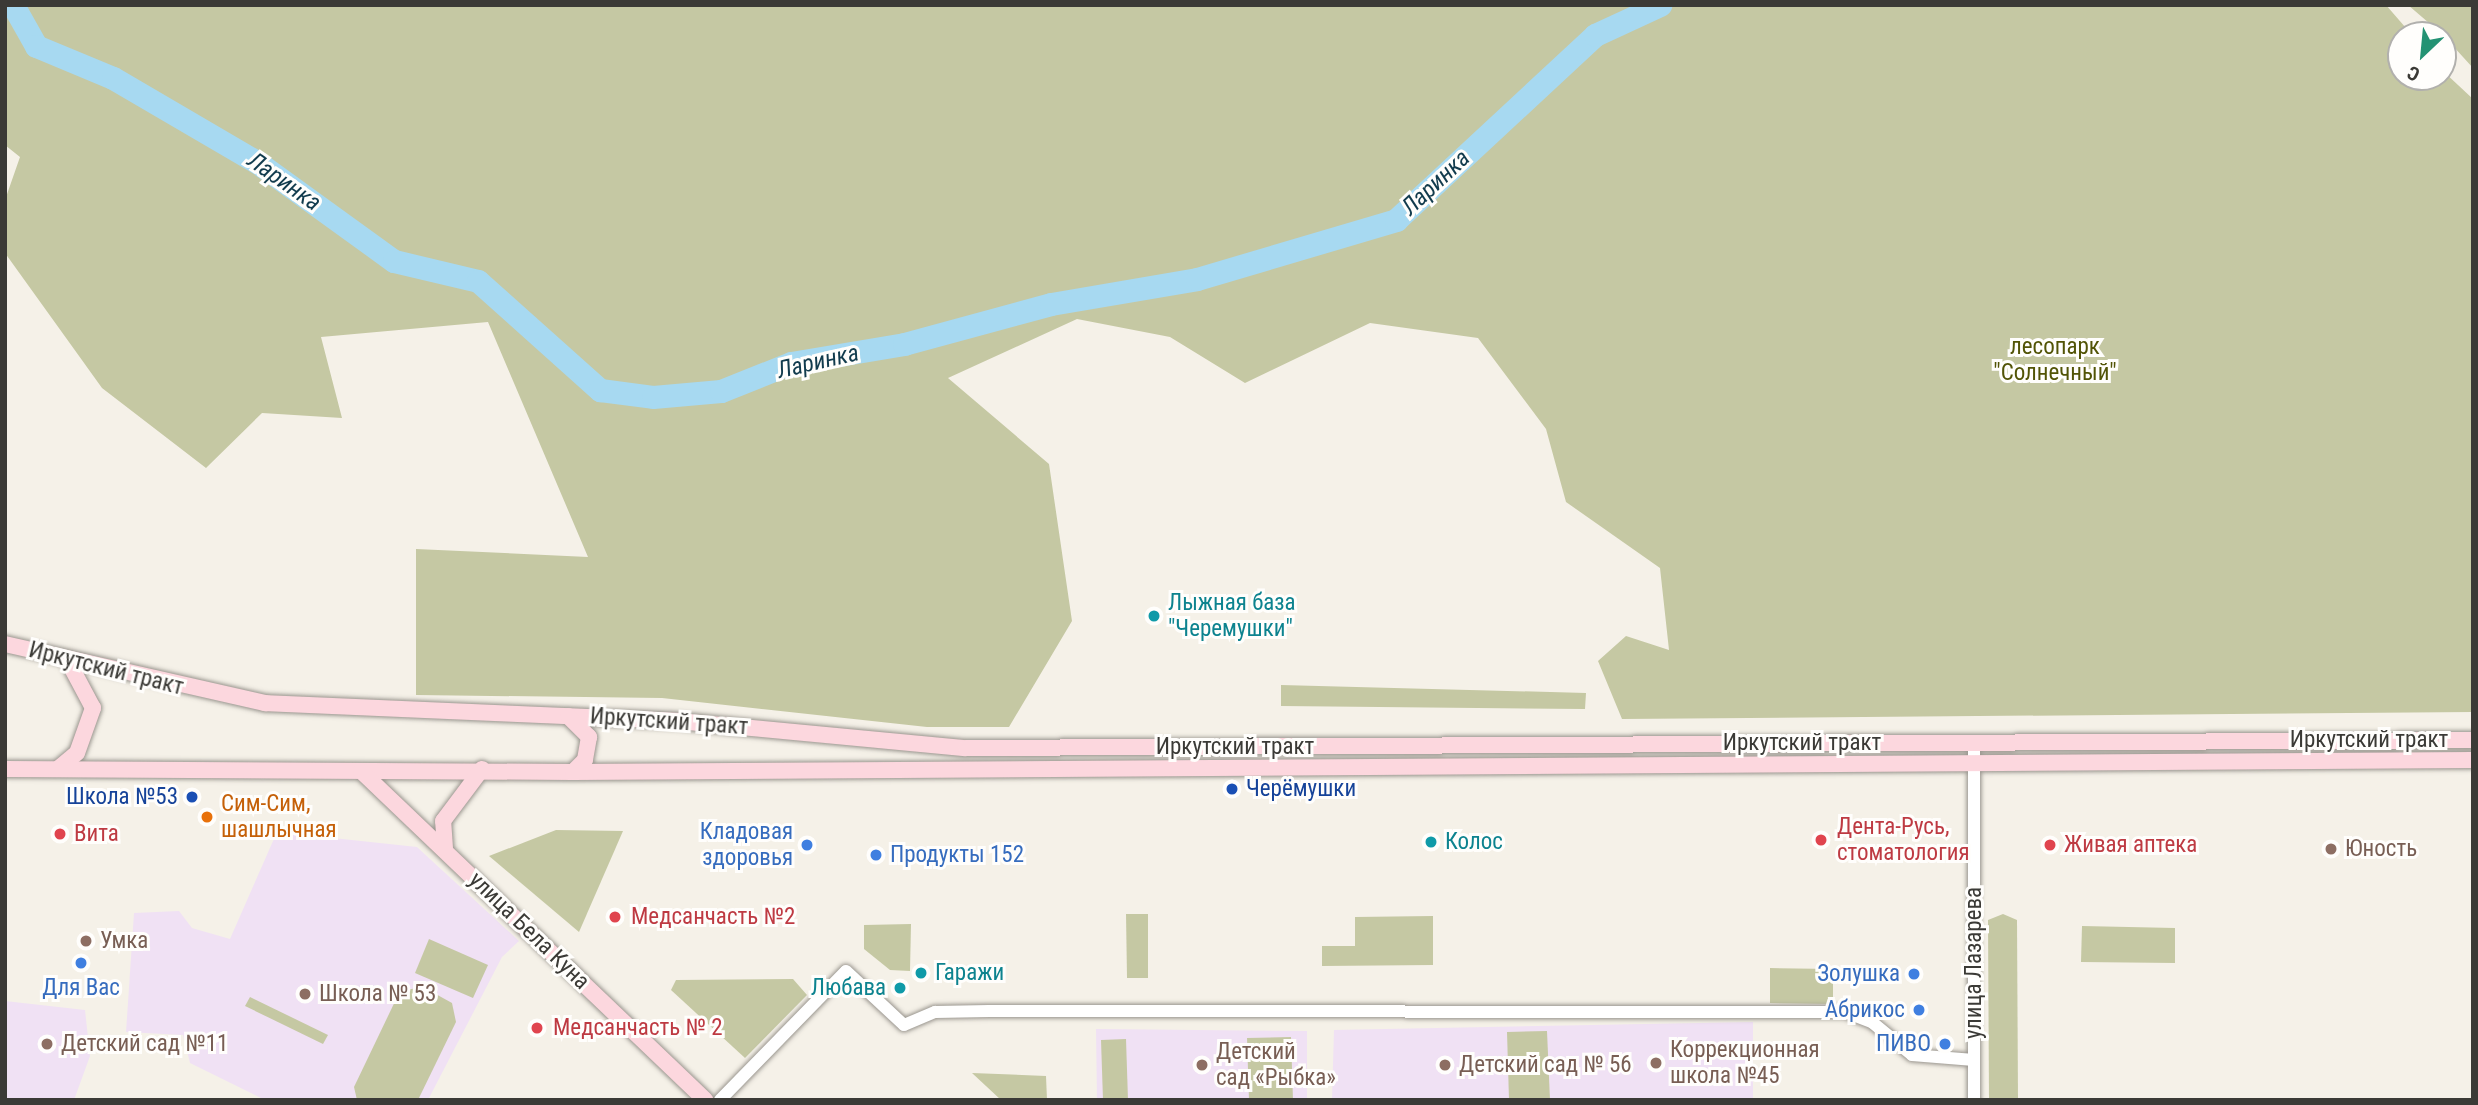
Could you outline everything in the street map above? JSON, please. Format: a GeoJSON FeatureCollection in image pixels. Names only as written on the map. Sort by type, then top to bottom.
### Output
{"type":"FeatureCollection","features":[{"type":"Feature","properties":{"kind":"main road","name":"Иркутский тракт"},"geometry":{"type":"LineString","coordinates":[[5,644],[265,703],[568,716],[966,748],[2473,740]]}},
{"type":"Feature","properties":{"kind":"main road"},"geometry":{"type":"LineString","coordinates":[[59,768],[77,753],[93,708],[67,660]]}},
{"type":"Feature","properties":{"kind":"main road"},"geometry":{"type":"LineString","coordinates":[[568,716],[589,737],[585,760],[573,772]]}},
{"type":"Feature","properties":{"kind":"main road","name":"Иркутский тракт"},"geometry":{"type":"LineString","coordinates":[[5,769],[482,769],[573,772],[2473,760]]}},
{"type":"Feature","properties":{"kind":"main road"},"geometry":{"type":"LineString","coordinates":[[445,848],[443,821],[482,769]]}},
{"type":"Feature","properties":{"kind":"main road","name":"улица Бела Куна"},"geometry":{"type":"LineString","coordinates":[[361,771],[445,848],[705,1100]]}},
{"type":"Feature","properties":{"kind":"street","name":"улица Лазарева"},"geometry":{"type":"LineString","coordinates":[[1973,743],[1974,1100]]}},
{"type":"Feature","properties":{"kind":"street"},"geometry":{"type":"LineString","coordinates":[[720,1100],[846,971],[904,1025],[935,1012],[1844,1012],[1873,1023],[1912,1055],[1974,1060]]}},
{"type":"Feature","properties":{"kind":"shaded area","name":"Школа № 53"},"geometry":{"type":"Polygon","coordinates":[[[277,832],[417,847],[519,941],[502,957],[428,1100],[265,1100],[190,1063],[183,1035],[126,1032],[134,913],[179,911],[192,928],[230,939],[277,832]]]}},
{"type":"Feature","properties":{"kind":"shaded area","name":"Детский сад №11"},"geometry":{"type":"Polygon","coordinates":[[[5,1001],[85,1010],[90,1056],[74,1100],[5,1100],[5,1001]]]}},
{"type":"Feature","properties":{"kind":"shaded area"},"geometry":{"type":"Polygon","coordinates":[[[1753,1022],[1753,1100],[1332,1100],[1334,1030],[1753,1022]]]}},
{"type":"Feature","properties":{"kind":"shaded area","name":"Детский сад «Рыбка»"},"geometry":{"type":"Polygon","coordinates":[[[1096,1029],[1307,1031],[1307,1100],[1097,1100],[1096,1029]]]}},
{"type":"Feature","properties":{"kind":"green space","name":"лесопарк \"Солнечный\""},"geometry":{"type":"Polygon","coordinates":[[[5,5],[2386,5],[2400,21],[2387,21],[2387,91],[2457,91],[2457,84],[2473,99],[2473,712],[1622,719],[1598,661],[1626,636],[1669,650],[1660,568],[1566,502],[1546,429],[1478,338],[1370,323],[1245,383],[1170,337],[1077,319],[948,378],[1049,464],[1072,621],[1009,727],[927,727],[662,698],[416,695],[416,549],[588,557],[488,322],[321,337],[342,418],[262,413],[206,468],[102,388],[5,253],[5,200],[20,157],[5,145],[5,5]]]}},
{"type":"Feature","properties":{"kind":"green space"},"geometry":{"type":"Polygon","coordinates":[[[2408,5],[2473,5],[2473,68],[2457,50],[2457,21],[2427,21],[2408,5]]]}},
{"type":"Feature","properties":{"kind":"green space"},"geometry":{"type":"Polygon","coordinates":[[[1281,685],[1586,693],[1585,709],[1281,706],[1281,685]]]}},
{"type":"Feature","properties":{"kind":"green space"},"geometry":{"type":"Polygon","coordinates":[[[556,830],[623,831],[579,932],[489,856],[556,830]]]}},
{"type":"Feature","properties":{"kind":"green space"},"geometry":{"type":"Polygon","coordinates":[[[1126,914],[1148,914],[1148,978],[1127,978],[1126,914]]]}},
{"type":"Feature","properties":{"kind":"green space"},"geometry":{"type":"Polygon","coordinates":[[[2003,914],[2017,920],[2018,1100],[1989,1100],[1988,920],[2003,914]]]}},
{"type":"Feature","properties":{"kind":"green space"},"geometry":{"type":"Polygon","coordinates":[[[1433,916],[1433,965],[1322,966],[1322,946],[1355,946],[1355,917],[1433,916]]]}},
{"type":"Feature","properties":{"kind":"green space"},"geometry":{"type":"Polygon","coordinates":[[[911,924],[910,971],[890,970],[864,949],[864,925],[911,924]]]}},
{"type":"Feature","properties":{"kind":"green space"},"geometry":{"type":"Polygon","coordinates":[[[2082,926],[2175,928],[2175,963],[2081,962],[2082,926]]]}},
{"type":"Feature","properties":{"kind":"green space"},"geometry":{"type":"Polygon","coordinates":[[[429,939],[488,965],[473,998],[415,973],[429,939]]]}},
{"type":"Feature","properties":{"kind":"green space"},"geometry":{"type":"Polygon","coordinates":[[[1770,968],[1833,969],[1833,1004],[1770,1003],[1770,968]]]}},
{"type":"Feature","properties":{"kind":"green space"},"geometry":{"type":"Polygon","coordinates":[[[793,979],[807,995],[745,1058],[671,990],[676,980],[793,979]]]}},
{"type":"Feature","properties":{"kind":"green space"},"geometry":{"type":"Polygon","coordinates":[[[423,987],[452,1003],[456,1022],[418,1100],[357,1100],[354,1087],[400,991],[423,987]]]}},
{"type":"Feature","properties":{"kind":"green space"},"geometry":{"type":"Polygon","coordinates":[[[250,997],[328,1035],[323,1044],[245,1006],[250,997]]]}},
{"type":"Feature","properties":{"kind":"green space"},"geometry":{"type":"Polygon","coordinates":[[[1547,1031],[1550,1100],[1509,1100],[1507,1032],[1547,1031]]]}},
{"type":"Feature","properties":{"kind":"green space"},"geometry":{"type":"Polygon","coordinates":[[[1291,1037],[1293,1100],[1249,1100],[1247,1038],[1291,1037]]]}},
{"type":"Feature","properties":{"kind":"green space"},"geometry":{"type":"Polygon","coordinates":[[[1126,1039],[1128,1100],[1103,1100],[1101,1040],[1126,1039]]]}},
{"type":"Feature","properties":{"kind":"green space"},"geometry":{"type":"Polygon","coordinates":[[[972,1073],[1046,1076],[1047,1100],[1001,1100],[972,1073]]]}},
{"type":"Feature","properties":{"kind":"waterway","name":"Ларинка"},"geometry":{"type":"LineString","coordinates":[[13,5],[36,46],[113,78],[257,162],[394,261],[478,281],[600,390],[653,397],[721,391],[791,363],[904,344],[1051,304],[1197,279],[1396,220],[1595,35],[1660,5]]}},
{"type":"Feature","properties":{"kind":"place","name":"Лыжная база \"Черемушки\""},"geometry":{"type":"Point","coordinates":[1154,616]}},
{"type":"Feature","properties":{"kind":"place","name":"Черёмушки"},"geometry":{"type":"Point","coordinates":[1232,789]}},
{"type":"Feature","properties":{"kind":"place","name":"Школа №53"},"geometry":{"type":"Point","coordinates":[192,797]}},
{"type":"Feature","properties":{"kind":"place","name":"Сим-Сим, шашлычная"},"geometry":{"type":"Point","coordinates":[207,817]}},
{"type":"Feature","properties":{"kind":"place","name":"Вита"},"geometry":{"type":"Point","coordinates":[60,834]}},
{"type":"Feature","properties":{"kind":"place","name":"Дента-Русь, стоматология"},"geometry":{"type":"Point","coordinates":[1821,840]}},
{"type":"Feature","properties":{"kind":"place","name":"Колос"},"geometry":{"type":"Point","coordinates":[1431,842]}},
{"type":"Feature","properties":{"kind":"place","name":"Кладовая здоровья"},"geometry":{"type":"Point","coordinates":[807,845]}},
{"type":"Feature","properties":{"kind":"place","name":"Живая аптека"},"geometry":{"type":"Point","coordinates":[2050,845]}},
{"type":"Feature","properties":{"kind":"place","name":"Юность"},"geometry":{"type":"Point","coordinates":[2331,849]}},
{"type":"Feature","properties":{"kind":"place","name":"Продукты 152"},"geometry":{"type":"Point","coordinates":[876,855]}},
{"type":"Feature","properties":{"kind":"place","name":"Медсанчасть №2"},"geometry":{"type":"Point","coordinates":[615,917]}},
{"type":"Feature","properties":{"kind":"place","name":"Умка"},"geometry":{"type":"Point","coordinates":[86,941]}},
{"type":"Feature","properties":{"kind":"place","name":"Для Вас"},"geometry":{"type":"Point","coordinates":[81,963]}},
{"type":"Feature","properties":{"kind":"place","name":"Гаражи"},"geometry":{"type":"Point","coordinates":[921,973]}},
{"type":"Feature","properties":{"kind":"place","name":"Золушка"},"geometry":{"type":"Point","coordinates":[1914,974]}},
{"type":"Feature","properties":{"kind":"place","name":"Любава"},"geometry":{"type":"Point","coordinates":[900,988]}},
{"type":"Feature","properties":{"kind":"place","name":"Школа № 53"},"geometry":{"type":"Point","coordinates":[305,994]}},
{"type":"Feature","properties":{"kind":"place","name":"Абрикос"},"geometry":{"type":"Point","coordinates":[1919,1010]}},
{"type":"Feature","properties":{"kind":"place","name":"Медсанчасть № 2"},"geometry":{"type":"Point","coordinates":[537,1028]}},
{"type":"Feature","properties":{"kind":"place","name":"Детский сад №11"},"geometry":{"type":"Point","coordinates":[47,1044]}},
{"type":"Feature","properties":{"kind":"place","name":"ПИВО"},"geometry":{"type":"Point","coordinates":[1945,1044]}},
{"type":"Feature","properties":{"kind":"place","name":"Коррекционная школа №45"},"geometry":{"type":"Point","coordinates":[1656,1063]}},
{"type":"Feature","properties":{"kind":"place","name":"Детский сад «Рыбка»"},"geometry":{"type":"Point","coordinates":[1202,1065]}},
{"type":"Feature","properties":{"kind":"place","name":"Детский сад № 56"},"geometry":{"type":"Point","coordinates":[1445,1065]}}]}
